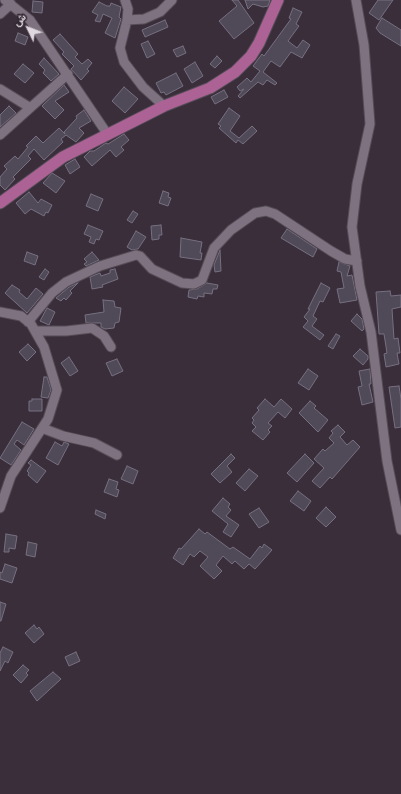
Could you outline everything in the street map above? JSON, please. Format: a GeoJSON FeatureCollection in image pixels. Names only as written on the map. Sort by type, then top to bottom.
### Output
{"type":"FeatureCollection","features":[{"type":"Feature","properties":{"kind":"main road"},"geometry":{"type":"LineString","coordinates":[[0,203],[63,157],[164,106],[210,88],[235,72],[251,56],[259,43],[278,0]]}},
{"type":"Feature","properties":{"kind":"street"},"geometry":{"type":"LineString","coordinates":[[125,0],[128,9],[127,20],[120,48],[124,62],[143,87],[164,106]]}},
{"type":"Feature","properties":{"kind":"street"},"geometry":{"type":"LineString","coordinates":[[127,20],[144,19],[160,12],[172,0]]}},
{"type":"Feature","properties":{"kind":"street"},"geometry":{"type":"LineString","coordinates":[[356,0],[364,45],[370,124],[357,184],[352,227],[360,286],[371,332],[380,392],[387,461],[401,530]]}},
{"type":"Feature","properties":{"kind":"street"},"geometry":{"type":"LineString","coordinates":[[0,14],[8,2],[30,20],[108,135]]}},
{"type":"Feature","properties":{"kind":"street"},"geometry":{"type":"LineString","coordinates":[[0,135],[29,107],[68,74]]}},
{"type":"Feature","properties":{"kind":"street"},"geometry":{"type":"LineString","coordinates":[[0,89],[29,107]]}},
{"type":"Feature","properties":{"kind":"street"},"geometry":{"type":"LineString","coordinates":[[28,322],[52,293],[66,282],[100,266],[136,255],[140,256],[152,269],[182,283],[194,284],[202,280],[214,248],[231,230],[255,213],[261,212],[275,214],[340,256],[351,261],[357,261]]}},
{"type":"Feature","properties":{"kind":"street"},"geometry":{"type":"LineString","coordinates":[[0,312],[21,316],[35,331],[44,347],[57,390],[54,402],[42,428],[10,476],[0,508]]}},
{"type":"Feature","properties":{"kind":"street"},"geometry":{"type":"LineString","coordinates":[[35,331],[66,331],[92,328],[104,336],[111,347]]}},
{"type":"Feature","properties":{"kind":"street"},"geometry":{"type":"LineString","coordinates":[[42,428],[63,436],[94,443],[118,455]]}},
{"type":"Feature","properties":{"kind":"building"},"geometry":{"type":"Polygon","coordinates":[[[232,0],[238,0],[254,23],[234,39],[219,21],[237,6],[232,0]]]}},
{"type":"Feature","properties":{"kind":"building"},"geometry":{"type":"Polygon","coordinates":[[[245,0],[270,0],[268,6],[263,7],[253,4],[248,9],[245,0]]]}},
{"type":"Feature","properties":{"kind":"building"},"geometry":{"type":"Polygon","coordinates":[[[378,0],[393,0],[379,20],[369,13],[378,0]]]}},
{"type":"Feature","properties":{"kind":"building"},"geometry":{"type":"Polygon","coordinates":[[[33,1],[43,2],[42,13],[32,12],[33,1]]]}},
{"type":"Feature","properties":{"kind":"building"},"geometry":{"type":"Polygon","coordinates":[[[99,2],[107,6],[110,6],[111,3],[121,7],[119,17],[121,19],[115,38],[105,33],[112,18],[103,14],[100,22],[95,21],[98,15],[92,12],[99,2]]]}},
{"type":"Feature","properties":{"kind":"building"},"geometry":{"type":"Polygon","coordinates":[[[293,8],[302,12],[296,24],[299,26],[288,41],[297,48],[303,40],[310,45],[302,58],[291,52],[280,67],[271,61],[263,72],[277,83],[275,85],[267,80],[263,85],[258,82],[240,98],[238,96],[244,89],[240,91],[237,87],[247,78],[251,82],[260,71],[253,66],[262,54],[264,56],[291,19],[289,18],[293,8]]]}},
{"type":"Feature","properties":{"kind":"building"},"geometry":{"type":"Polygon","coordinates":[[[382,18],[401,30],[401,46],[380,33],[376,28],[382,18]]]}},
{"type":"Feature","properties":{"kind":"building"},"geometry":{"type":"Polygon","coordinates":[[[165,20],[168,27],[145,37],[142,30],[165,20]]]}},
{"type":"Feature","properties":{"kind":"building"},"geometry":{"type":"Polygon","coordinates":[[[18,33],[28,37],[25,45],[15,41],[18,33]]]}},
{"type":"Feature","properties":{"kind":"building"},"geometry":{"type":"Polygon","coordinates":[[[60,34],[78,54],[75,57],[82,64],[88,59],[92,63],[87,69],[89,71],[81,80],[71,69],[74,66],[62,54],[64,52],[53,40],[60,34]]]}},
{"type":"Feature","properties":{"kind":"building"},"geometry":{"type":"Polygon","coordinates":[[[148,41],[155,54],[147,58],[141,44],[148,41]]]}},
{"type":"Feature","properties":{"kind":"building"},"geometry":{"type":"Polygon","coordinates":[[[183,46],[186,53],[177,57],[173,50],[183,46]]]}},
{"type":"Feature","properties":{"kind":"building"},"geometry":{"type":"Polygon","coordinates":[[[217,56],[222,61],[215,68],[210,64],[217,56]]]}},
{"type":"Feature","properties":{"kind":"building"},"geometry":{"type":"Polygon","coordinates":[[[44,58],[59,74],[51,81],[43,73],[45,70],[39,64],[44,58]]]}},
{"type":"Feature","properties":{"kind":"building"},"geometry":{"type":"Polygon","coordinates":[[[195,62],[203,76],[192,83],[184,69],[195,62]]]}},
{"type":"Feature","properties":{"kind":"building"},"geometry":{"type":"Polygon","coordinates":[[[23,64],[34,73],[25,83],[14,74],[23,64]]]}},
{"type":"Feature","properties":{"kind":"building"},"geometry":{"type":"Polygon","coordinates":[[[176,73],[183,86],[166,95],[164,92],[161,93],[156,83],[176,73]]]}},
{"type":"Feature","properties":{"kind":"building"},"geometry":{"type":"Polygon","coordinates":[[[64,85],[69,92],[55,101],[64,110],[55,119],[42,106],[64,85]]]}},
{"type":"Feature","properties":{"kind":"building"},"geometry":{"type":"Polygon","coordinates":[[[124,87],[138,99],[125,113],[112,101],[124,87]]]}},
{"type":"Feature","properties":{"kind":"building"},"geometry":{"type":"Polygon","coordinates":[[[224,90],[228,97],[215,104],[211,97],[224,90]]]}},
{"type":"Feature","properties":{"kind":"building"},"geometry":{"type":"Polygon","coordinates":[[[9,106],[16,113],[0,127],[0,115],[9,106]]]}},
{"type":"Feature","properties":{"kind":"building"},"geometry":{"type":"Polygon","coordinates":[[[229,108],[240,116],[230,131],[239,138],[252,126],[257,131],[243,144],[238,140],[236,143],[219,128],[221,126],[218,124],[229,108]]]}},
{"type":"Feature","properties":{"kind":"building"},"geometry":{"type":"Polygon","coordinates":[[[84,110],[91,121],[79,128],[84,133],[76,142],[66,135],[61,139],[63,142],[44,160],[34,149],[28,156],[31,159],[13,177],[15,179],[5,190],[0,185],[0,177],[7,169],[4,166],[15,156],[18,159],[28,147],[26,146],[36,136],[43,143],[59,128],[65,134],[64,132],[77,118],[76,116],[84,110]]]}},
{"type":"Feature","properties":{"kind":"building"},"geometry":{"type":"Polygon","coordinates":[[[124,134],[129,140],[121,147],[124,150],[116,157],[110,150],[92,166],[84,157],[90,151],[94,151],[106,143],[108,144],[124,134]]]}},
{"type":"Feature","properties":{"kind":"building"},"geometry":{"type":"Polygon","coordinates":[[[75,159],[80,167],[70,174],[65,165],[75,159]]]}},
{"type":"Feature","properties":{"kind":"building"},"geometry":{"type":"Polygon","coordinates":[[[52,173],[65,181],[56,193],[43,183],[52,173]]]}},
{"type":"Feature","properties":{"kind":"building"},"geometry":{"type":"Polygon","coordinates":[[[163,191],[169,193],[168,197],[171,198],[168,206],[159,203],[163,191]]]}},
{"type":"Feature","properties":{"kind":"building"},"geometry":{"type":"Polygon","coordinates":[[[29,192],[38,203],[41,199],[52,205],[48,213],[46,212],[44,216],[31,209],[25,214],[16,203],[29,192]]]}},
{"type":"Feature","properties":{"kind":"building"},"geometry":{"type":"Polygon","coordinates":[[[91,194],[103,199],[98,211],[86,206],[91,194]]]}},
{"type":"Feature","properties":{"kind":"building"},"geometry":{"type":"Polygon","coordinates":[[[133,211],[138,214],[132,223],[127,220],[133,211]]]}},
{"type":"Feature","properties":{"kind":"building"},"geometry":{"type":"Polygon","coordinates":[[[88,225],[103,231],[99,240],[96,239],[94,244],[89,242],[91,237],[84,234],[88,225]]]}},
{"type":"Feature","properties":{"kind":"building"},"geometry":{"type":"Polygon","coordinates":[[[161,225],[162,235],[159,235],[159,239],[152,240],[151,226],[161,225]]]}},
{"type":"Feature","properties":{"kind":"building"},"geometry":{"type":"Polygon","coordinates":[[[287,229],[317,249],[313,257],[281,238],[287,229]]]}},
{"type":"Feature","properties":{"kind":"building"},"geometry":{"type":"Polygon","coordinates":[[[136,231],[146,237],[138,249],[132,250],[127,247],[136,231]]]}},
{"type":"Feature","properties":{"kind":"building"},"geometry":{"type":"Polygon","coordinates":[[[181,238],[202,242],[200,253],[202,253],[201,260],[180,257],[181,238]]]}},
{"type":"Feature","properties":{"kind":"building"},"geometry":{"type":"Polygon","coordinates":[[[220,250],[221,271],[215,272],[214,265],[220,250]]]}},
{"type":"Feature","properties":{"kind":"building"},"geometry":{"type":"Polygon","coordinates":[[[27,252],[38,256],[35,265],[24,261],[27,252]]]}},
{"type":"Feature","properties":{"kind":"building"},"geometry":{"type":"Polygon","coordinates":[[[92,252],[99,260],[86,266],[84,264],[87,262],[84,259],[92,252]]]}},
{"type":"Feature","properties":{"kind":"building"},"geometry":{"type":"Polygon","coordinates":[[[339,262],[350,266],[347,276],[352,275],[357,300],[340,303],[337,289],[344,288],[341,272],[337,271],[339,262]]]}},
{"type":"Feature","properties":{"kind":"building"},"geometry":{"type":"Polygon","coordinates":[[[45,269],[49,272],[44,280],[39,277],[45,269]]]}},
{"type":"Feature","properties":{"kind":"building"},"geometry":{"type":"Polygon","coordinates":[[[115,269],[118,279],[102,285],[103,287],[92,289],[90,277],[100,273],[101,276],[110,273],[110,270],[115,269]]]}},
{"type":"Feature","properties":{"kind":"building"},"geometry":{"type":"Polygon","coordinates":[[[78,283],[70,291],[72,293],[66,300],[64,298],[61,301],[56,298],[69,287],[78,283]]]}},
{"type":"Feature","properties":{"kind":"building"},"geometry":{"type":"Polygon","coordinates":[[[207,283],[218,285],[217,289],[213,289],[212,294],[204,293],[204,297],[198,296],[197,299],[188,297],[189,290],[197,289],[207,283]]]}},
{"type":"Feature","properties":{"kind":"building"},"geometry":{"type":"Polygon","coordinates":[[[321,283],[330,288],[323,302],[320,301],[313,316],[317,319],[312,326],[324,335],[320,340],[303,327],[308,321],[304,317],[310,309],[308,309],[321,283]]]}},
{"type":"Feature","properties":{"kind":"building"},"geometry":{"type":"Polygon","coordinates":[[[12,285],[20,290],[19,292],[27,299],[36,288],[43,294],[27,313],[5,293],[12,285]]]}},
{"type":"Feature","properties":{"kind":"building"},"geometry":{"type":"Polygon","coordinates":[[[390,291],[391,296],[401,295],[401,307],[392,309],[394,339],[398,338],[400,353],[397,353],[399,364],[386,367],[384,354],[387,353],[384,334],[379,334],[376,292],[390,291]]]}},
{"type":"Feature","properties":{"kind":"building"},"geometry":{"type":"Polygon","coordinates":[[[103,300],[114,301],[115,307],[121,308],[119,322],[115,323],[114,328],[105,329],[101,327],[101,323],[86,323],[85,315],[104,312],[103,300]]]}},
{"type":"Feature","properties":{"kind":"building"},"geometry":{"type":"Polygon","coordinates":[[[47,308],[55,312],[49,325],[40,321],[47,308]]]}},
{"type":"Feature","properties":{"kind":"building"},"geometry":{"type":"Polygon","coordinates":[[[357,314],[362,319],[364,329],[362,331],[351,321],[357,314]]]}},
{"type":"Feature","properties":{"kind":"building"},"geometry":{"type":"Polygon","coordinates":[[[336,334],[340,336],[333,349],[328,346],[336,334]]]}},
{"type":"Feature","properties":{"kind":"building"},"geometry":{"type":"Polygon","coordinates":[[[28,344],[36,352],[27,361],[19,352],[28,344]]]}},
{"type":"Feature","properties":{"kind":"building"},"geometry":{"type":"Polygon","coordinates":[[[360,349],[368,356],[368,359],[363,365],[353,356],[360,349]]]}},
{"type":"Feature","properties":{"kind":"building"},"geometry":{"type":"Polygon","coordinates":[[[69,357],[78,371],[70,376],[61,363],[69,357]]]}},
{"type":"Feature","properties":{"kind":"building"},"geometry":{"type":"Polygon","coordinates":[[[117,359],[123,371],[112,376],[106,363],[117,359]]]}},
{"type":"Feature","properties":{"kind":"building"},"geometry":{"type":"Polygon","coordinates":[[[308,369],[318,376],[309,390],[298,383],[308,369]]]}},
{"type":"Feature","properties":{"kind":"building"},"geometry":{"type":"Polygon","coordinates":[[[370,369],[371,384],[369,384],[373,402],[362,405],[358,387],[362,386],[359,371],[370,369]]]}},
{"type":"Feature","properties":{"kind":"building"},"geometry":{"type":"Polygon","coordinates":[[[44,377],[47,377],[51,390],[48,398],[41,397],[44,377]]]}},
{"type":"Feature","properties":{"kind":"building"},"geometry":{"type":"Polygon","coordinates":[[[399,386],[401,399],[401,427],[395,428],[389,387],[399,386]]]}},
{"type":"Feature","properties":{"kind":"building"},"geometry":{"type":"Polygon","coordinates":[[[32,399],[42,399],[42,411],[29,411],[29,401],[32,401],[32,399]]]}},
{"type":"Feature","properties":{"kind":"building"},"geometry":{"type":"Polygon","coordinates":[[[265,399],[274,407],[281,399],[292,409],[285,418],[278,412],[268,423],[272,426],[268,430],[270,432],[263,440],[252,431],[256,427],[252,423],[254,420],[252,418],[259,410],[257,408],[265,399]]]}},
{"type":"Feature","properties":{"kind":"building"},"geometry":{"type":"Polygon","coordinates":[[[310,401],[316,406],[314,408],[328,420],[318,432],[299,413],[310,401]]]}},
{"type":"Feature","properties":{"kind":"building"},"geometry":{"type":"Polygon","coordinates":[[[22,422],[34,429],[24,445],[17,440],[14,444],[21,450],[11,465],[0,458],[22,422]]]}},
{"type":"Feature","properties":{"kind":"building"},"geometry":{"type":"Polygon","coordinates":[[[338,425],[345,432],[340,437],[347,445],[353,440],[360,447],[332,479],[330,477],[320,488],[312,481],[324,468],[314,459],[323,449],[325,451],[334,443],[329,438],[333,433],[331,431],[338,425]]]}},
{"type":"Feature","properties":{"kind":"building"},"geometry":{"type":"Polygon","coordinates":[[[55,442],[62,446],[64,442],[69,444],[58,465],[46,458],[55,442]]]}},
{"type":"Feature","properties":{"kind":"building"},"geometry":{"type":"Polygon","coordinates":[[[231,454],[235,458],[227,466],[232,472],[220,483],[211,474],[231,454]]]}},
{"type":"Feature","properties":{"kind":"building"},"geometry":{"type":"Polygon","coordinates":[[[305,454],[314,463],[297,482],[287,473],[305,454]]]}},
{"type":"Feature","properties":{"kind":"building"},"geometry":{"type":"Polygon","coordinates":[[[31,460],[46,471],[37,483],[28,475],[29,473],[27,471],[31,465],[28,463],[31,460]]]}},
{"type":"Feature","properties":{"kind":"building"},"geometry":{"type":"Polygon","coordinates":[[[127,466],[138,471],[133,484],[121,479],[127,466]]]}},
{"type":"Feature","properties":{"kind":"building"},"geometry":{"type":"Polygon","coordinates":[[[249,469],[258,476],[245,491],[236,483],[249,469]]]}},
{"type":"Feature","properties":{"kind":"building"},"geometry":{"type":"Polygon","coordinates":[[[109,479],[118,482],[116,489],[119,490],[117,497],[104,492],[109,479]]]}},
{"type":"Feature","properties":{"kind":"building"},"geometry":{"type":"Polygon","coordinates":[[[298,491],[311,501],[304,511],[290,501],[298,491]]]}},
{"type":"Feature","properties":{"kind":"building"},"geometry":{"type":"Polygon","coordinates":[[[223,498],[230,504],[228,507],[231,510],[226,516],[239,525],[231,537],[223,532],[228,524],[212,511],[223,498]]]}},
{"type":"Feature","properties":{"kind":"building"},"geometry":{"type":"Polygon","coordinates":[[[326,507],[336,517],[326,527],[316,518],[326,507]]]}},
{"type":"Feature","properties":{"kind":"building"},"geometry":{"type":"Polygon","coordinates":[[[259,508],[269,522],[259,528],[249,514],[259,508]]]}},
{"type":"Feature","properties":{"kind":"building"},"geometry":{"type":"Polygon","coordinates":[[[96,510],[106,514],[105,519],[95,514],[96,510]]]}},
{"type":"Feature","properties":{"kind":"building"},"geometry":{"type":"Polygon","coordinates":[[[199,529],[205,534],[207,532],[230,549],[233,547],[250,559],[260,546],[262,548],[264,544],[272,550],[255,569],[249,564],[244,569],[235,561],[232,564],[223,556],[216,565],[222,571],[214,579],[200,566],[208,557],[200,551],[194,557],[190,554],[183,565],[173,558],[179,548],[181,549],[199,529]]]}},
{"type":"Feature","properties":{"kind":"building"},"geometry":{"type":"Polygon","coordinates":[[[6,534],[17,536],[15,549],[9,548],[9,552],[4,552],[6,534]]]}},
{"type":"Feature","properties":{"kind":"building"},"geometry":{"type":"Polygon","coordinates":[[[28,542],[37,544],[35,557],[26,555],[28,542]]]}},
{"type":"Feature","properties":{"kind":"building"},"geometry":{"type":"Polygon","coordinates":[[[5,564],[17,568],[12,583],[0,579],[0,572],[2,573],[5,564]]]}},
{"type":"Feature","properties":{"kind":"building"},"geometry":{"type":"Polygon","coordinates":[[[0,602],[6,604],[1,621],[0,621],[0,602]]]}},
{"type":"Feature","properties":{"kind":"building"},"geometry":{"type":"Polygon","coordinates":[[[34,625],[37,629],[39,627],[44,634],[34,643],[25,633],[34,625]]]}},
{"type":"Feature","properties":{"kind":"building"},"geometry":{"type":"Polygon","coordinates":[[[3,647],[13,652],[8,663],[5,661],[0,671],[0,653],[3,647]]]}},
{"type":"Feature","properties":{"kind":"building"},"geometry":{"type":"Polygon","coordinates":[[[76,652],[80,661],[69,666],[65,657],[76,652]]]}},
{"type":"Feature","properties":{"kind":"building"},"geometry":{"type":"Polygon","coordinates":[[[23,665],[29,670],[26,673],[28,675],[21,683],[13,675],[23,665]]]}},
{"type":"Feature","properties":{"kind":"building"},"geometry":{"type":"Polygon","coordinates":[[[53,672],[61,679],[37,701],[30,691],[53,672]]]}}]}
